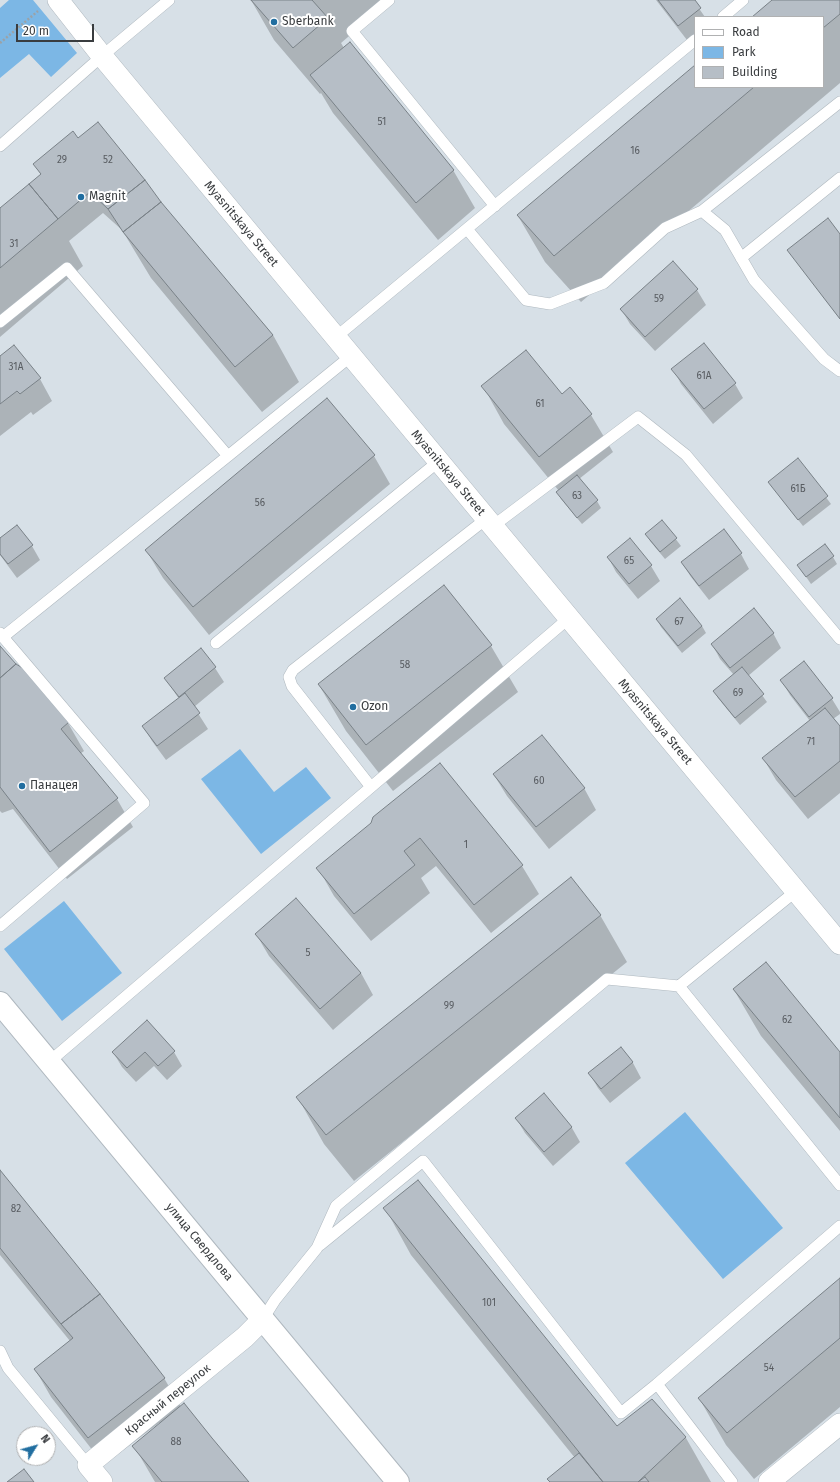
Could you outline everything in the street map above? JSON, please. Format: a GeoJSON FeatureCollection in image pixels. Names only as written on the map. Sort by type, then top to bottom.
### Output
{"type":"FeatureCollection","features":[{"type":"Feature","properties":{"kind":"street","name":"Myasnitskaya Street"},"geometry":{"type":"LineString","coordinates":[[58,0],[102,56],[350,356],[840,944]]}},
{"type":"Feature","properties":{"kind":"street","name":"улица Свердлова"},"geometry":{"type":"LineString","coordinates":[[0,1003],[398,1482]]}},
{"type":"Feature","properties":{"kind":"street","name":"Красный переулок"},"geometry":{"type":"LineString","coordinates":[[88,1465],[245,1337],[263,1319]]}},
{"type":"Feature","properties":{"kind":"street"},"geometry":{"type":"LineString","coordinates":[[769,1482],[840,1424]]}},
{"type":"Feature","properties":{"kind":"street"},"geometry":{"type":"LineString","coordinates":[[88,1465],[102,1482]]}},
{"type":"Feature","properties":{"kind":"lane"},"geometry":{"type":"LineString","coordinates":[[0,146],[102,56],[170,0]]}},
{"type":"Feature","properties":{"kind":"lane"},"geometry":{"type":"LineString","coordinates":[[389,0],[352,31],[495,206]]}},
{"type":"Feature","properties":{"kind":"lane"},"geometry":{"type":"LineString","coordinates":[[724,16],[743,0]]}},
{"type":"Feature","properties":{"kind":"lane"},"geometry":{"type":"LineString","coordinates":[[336,338],[694,41]]}},
{"type":"Feature","properties":{"kind":"lane"},"geometry":{"type":"LineString","coordinates":[[467,229],[526,300],[550,304],[604,283],[665,228],[702,211],[840,102]]}},
{"type":"Feature","properties":{"kind":"lane"},"geometry":{"type":"LineString","coordinates":[[741,258],[840,178]]}},
{"type":"Feature","properties":{"kind":"lane"},"geometry":{"type":"LineString","coordinates":[[702,211],[724,230],[759,286],[824,359],[840,371]]}},
{"type":"Feature","properties":{"kind":"lane"},"geometry":{"type":"LineString","coordinates":[[0,322],[67,268],[228,456]]}},
{"type":"Feature","properties":{"kind":"lane"},"geometry":{"type":"LineString","coordinates":[[0,926],[144,803],[1,635],[228,456],[350,356]]}},
{"type":"Feature","properties":{"kind":"lane"},"geometry":{"type":"LineString","coordinates":[[371,787],[292,686],[289,677],[293,670],[489,522],[638,417],[686,455],[840,639]]}},
{"type":"Feature","properties":{"kind":"lane"},"geometry":{"type":"LineString","coordinates":[[216,643],[439,461]]}},
{"type":"Feature","properties":{"kind":"lane"},"geometry":{"type":"LineString","coordinates":[[49,1062],[569,618]]}},
{"type":"Feature","properties":{"kind":"lane"},"geometry":{"type":"LineString","coordinates":[[316,1248],[336,1206],[608,979],[679,986],[796,891]]}},
{"type":"Feature","properties":{"kind":"lane"},"geometry":{"type":"LineString","coordinates":[[679,986],[840,1185]]}},
{"type":"Feature","properties":{"kind":"lane"},"geometry":{"type":"LineString","coordinates":[[263,1319],[275,1300],[316,1248],[423,1161],[621,1413],[657,1384],[840,1226]]}},
{"type":"Feature","properties":{"kind":"lane"},"geometry":{"type":"LineString","coordinates":[[0,1351],[8,1368],[88,1465]]}},
{"type":"Feature","properties":{"kind":"lane"},"geometry":{"type":"LineString","coordinates":[[657,1384],[732,1482]]}},
{"type":"Feature","properties":{"kind":"path"},"geometry":{"type":"LineString","coordinates":[[0,43],[39,10]]}},
{"type":"Feature","properties":{"kind":"green space"},"geometry":{"type":"Polygon","coordinates":[[[9,0],[33,0],[77,53],[51,77],[29,54],[0,78],[0,8],[9,0]]]}},
{"type":"Feature","properties":{"kind":"green space"},"geometry":{"type":"Polygon","coordinates":[[[240,749],[274,792],[306,767],[331,798],[261,854],[201,779],[240,749]]]}},
{"type":"Feature","properties":{"kind":"green space"},"geometry":{"type":"Polygon","coordinates":[[[64,901],[122,973],[62,1021],[4,949],[64,901]]]}},
{"type":"Feature","properties":{"kind":"green space"},"geometry":{"type":"Polygon","coordinates":[[[685,1112],[783,1228],[723,1279],[625,1163],[685,1112]]]}},
{"type":"Feature","properties":{"kind":"building"},"geometry":{"type":"Polygon","coordinates":[[[251,0],[312,0],[328,18],[293,48],[251,0]]]}},
{"type":"Feature","properties":{"kind":"building"},"geometry":{"type":"Polygon","coordinates":[[[658,0],[695,0],[701,8],[678,26],[658,0]]]}},
{"type":"Feature","properties":{"kind":"building"},"geometry":{"type":"Polygon","coordinates":[[[772,0],[840,0],[840,14],[824,27],[824,16],[753,16],[772,0]]]}},
{"type":"Feature","properties":{"kind":"building"},"geometry":{"type":"Polygon","coordinates":[[[350,42],[454,170],[416,203],[310,75],[350,42]]]}},
{"type":"Feature","properties":{"kind":"building"},"geometry":{"type":"Polygon","coordinates":[[[694,66],[694,88],[753,88],[554,256],[517,215],[694,66]]]}},
{"type":"Feature","properties":{"kind":"building"},"geometry":{"type":"Polygon","coordinates":[[[98,122],[145,180],[108,209],[90,192],[58,219],[29,184],[41,174],[33,164],[73,131],[78,138],[98,122]]]}},
{"type":"Feature","properties":{"kind":"building"},"geometry":{"type":"Polygon","coordinates":[[[145,180],[161,202],[123,232],[108,209],[145,180]]]}},
{"type":"Feature","properties":{"kind":"building"},"geometry":{"type":"Polygon","coordinates":[[[29,184],[58,219],[0,268],[0,208],[29,184]]]}},
{"type":"Feature","properties":{"kind":"building"},"geometry":{"type":"Polygon","coordinates":[[[161,202],[273,335],[235,367],[123,232],[161,202]]]}},
{"type":"Feature","properties":{"kind":"building"},"geometry":{"type":"Polygon","coordinates":[[[828,218],[840,234],[840,319],[787,250],[828,218]]]}},
{"type":"Feature","properties":{"kind":"building"},"geometry":{"type":"Polygon","coordinates":[[[673,261],[698,289],[645,337],[620,309],[673,261]]]}},
{"type":"Feature","properties":{"kind":"building"},"geometry":{"type":"Polygon","coordinates":[[[704,343],[736,383],[704,409],[671,369],[704,343]]]}},
{"type":"Feature","properties":{"kind":"building"},"geometry":{"type":"Polygon","coordinates":[[[14,345],[41,378],[20,394],[17,391],[0,404],[0,356],[14,345]]]}},
{"type":"Feature","properties":{"kind":"building"},"geometry":{"type":"Polygon","coordinates":[[[526,350],[562,394],[570,387],[592,414],[539,457],[481,386],[526,350]]]}},
{"type":"Feature","properties":{"kind":"building"},"geometry":{"type":"Polygon","coordinates":[[[327,398],[375,455],[193,607],[145,550],[327,398]]]}},
{"type":"Feature","properties":{"kind":"building"},"geometry":{"type":"Polygon","coordinates":[[[798,458],[828,496],[798,520],[768,482],[798,458]]]}},
{"type":"Feature","properties":{"kind":"building"},"geometry":{"type":"Polygon","coordinates":[[[577,475],[598,500],[577,518],[556,492],[577,475]]]}},
{"type":"Feature","properties":{"kind":"building"},"geometry":{"type":"Polygon","coordinates":[[[662,520],[677,538],[660,552],[645,534],[662,520]]]}},
{"type":"Feature","properties":{"kind":"building"},"geometry":{"type":"Polygon","coordinates":[[[17,525],[33,545],[8,564],[0,554],[0,538],[17,525]]]}},
{"type":"Feature","properties":{"kind":"building"},"geometry":{"type":"Polygon","coordinates":[[[724,529],[742,553],[699,586],[681,562],[724,529]]]}},
{"type":"Feature","properties":{"kind":"building"},"geometry":{"type":"Polygon","coordinates":[[[630,538],[652,565],[629,584],[607,557],[630,538]]]}},
{"type":"Feature","properties":{"kind":"building"},"geometry":{"type":"Polygon","coordinates":[[[825,544],[834,556],[806,577],[797,565],[825,544]]]}},
{"type":"Feature","properties":{"kind":"building"},"geometry":{"type":"Polygon","coordinates":[[[444,585],[492,645],[366,745],[318,684],[444,585]]]}},
{"type":"Feature","properties":{"kind":"building"},"geometry":{"type":"Polygon","coordinates":[[[680,598],[702,626],[678,646],[656,619],[680,598]]]}},
{"type":"Feature","properties":{"kind":"building"},"geometry":{"type":"Polygon","coordinates":[[[754,608],[774,633],[730,668],[711,644],[754,608]]]}},
{"type":"Feature","properties":{"kind":"building"},"geometry":{"type":"Polygon","coordinates":[[[0,646],[16,664],[0,678],[0,646]]]}},
{"type":"Feature","properties":{"kind":"building"},"geometry":{"type":"Polygon","coordinates":[[[201,648],[216,667],[179,697],[164,678],[201,648]]]}},
{"type":"Feature","properties":{"kind":"building"},"geometry":{"type":"Polygon","coordinates":[[[804,661],[833,698],[809,717],[780,680],[804,661]]]}},
{"type":"Feature","properties":{"kind":"building"},"geometry":{"type":"Polygon","coordinates":[[[16,664],[37,677],[69,722],[61,729],[118,798],[50,852],[0,787],[0,678],[16,664]]]}},
{"type":"Feature","properties":{"kind":"building"},"geometry":{"type":"Polygon","coordinates":[[[742,667],[764,694],[735,718],[713,691],[742,667]]]}},
{"type":"Feature","properties":{"kind":"building"},"geometry":{"type":"Polygon","coordinates":[[[185,693],[200,713],[157,746],[142,726],[185,693]]]}},
{"type":"Feature","properties":{"kind":"building"},"geometry":{"type":"Polygon","coordinates":[[[825,708],[840,726],[840,761],[795,797],[762,758],[825,708]]]}},
{"type":"Feature","properties":{"kind":"building"},"geometry":{"type":"Polygon","coordinates":[[[542,735],[585,788],[536,827],[493,774],[542,735]]]}},
{"type":"Feature","properties":{"kind":"building"},"geometry":{"type":"Polygon","coordinates":[[[440,763],[523,865],[474,905],[420,838],[404,851],[415,865],[354,914],[316,868],[371,823],[373,817],[440,763]]]}},
{"type":"Feature","properties":{"kind":"building"},"geometry":{"type":"Polygon","coordinates":[[[571,877],[601,915],[326,1135],[296,1097],[571,877]]]}},
{"type":"Feature","properties":{"kind":"building"},"geometry":{"type":"Polygon","coordinates":[[[296,898],[361,973],[320,1009],[255,934],[296,898]]]}},
{"type":"Feature","properties":{"kind":"building"},"geometry":{"type":"Polygon","coordinates":[[[766,962],[840,1052],[840,1118],[733,989],[766,962]]]}},
{"type":"Feature","properties":{"kind":"building"},"geometry":{"type":"Polygon","coordinates":[[[147,1020],[175,1051],[158,1066],[145,1052],[127,1068],[112,1052],[147,1020]]]}},
{"type":"Feature","properties":{"kind":"building"},"geometry":{"type":"Polygon","coordinates":[[[621,1047],[633,1062],[601,1089],[588,1073],[621,1047]]]}},
{"type":"Feature","properties":{"kind":"building"},"geometry":{"type":"Polygon","coordinates":[[[544,1093],[572,1127],[544,1152],[515,1118],[544,1093]]]}},
{"type":"Feature","properties":{"kind":"building"},"geometry":{"type":"Polygon","coordinates":[[[0,1170],[100,1294],[61,1324],[0,1248],[0,1170]]]}},
{"type":"Feature","properties":{"kind":"building"},"geometry":{"type":"Polygon","coordinates":[[[418,1180],[617,1426],[652,1399],[686,1437],[638,1482],[603,1482],[383,1208],[418,1180]]]}},
{"type":"Feature","properties":{"kind":"building"},"geometry":{"type":"Polygon","coordinates":[[[840,1278],[840,1338],[727,1433],[698,1398],[840,1278]]]}},
{"type":"Feature","properties":{"kind":"building"},"geometry":{"type":"Polygon","coordinates":[[[100,1294],[165,1378],[88,1438],[34,1369],[73,1338],[61,1324],[100,1294]]]}},
{"type":"Feature","properties":{"kind":"building"},"geometry":{"type":"Polygon","coordinates":[[[184,1403],[249,1482],[162,1482],[132,1446],[184,1403]]]}},
{"type":"Feature","properties":{"kind":"building"},"geometry":{"type":"Polygon","coordinates":[[[579,1453],[603,1482],[550,1482],[547,1479],[579,1453]]]}},
{"type":"Feature","properties":{"kind":"building"},"geometry":{"type":"Polygon","coordinates":[[[24,1469],[34,1482],[7,1482],[24,1469]]]}},
{"type":"Feature","properties":{"kind":"building"},"geometry":{"type":"Polygon","coordinates":[[[645,1477],[649,1482],[638,1482],[645,1477]]]}},
{"type":"Feature","properties":{"kind":"place","name":"Sberbank"},"geometry":{"type":"Point","coordinates":[274,22]}},
{"type":"Feature","properties":{"kind":"place","name":"Magnit"},"geometry":{"type":"Point","coordinates":[81,197]}},
{"type":"Feature","properties":{"kind":"place","name":"Ozon"},"geometry":{"type":"Point","coordinates":[353,707]}},
{"type":"Feature","properties":{"kind":"place","name":"Панацея"},"geometry":{"type":"Point","coordinates":[22,786]}}]}
